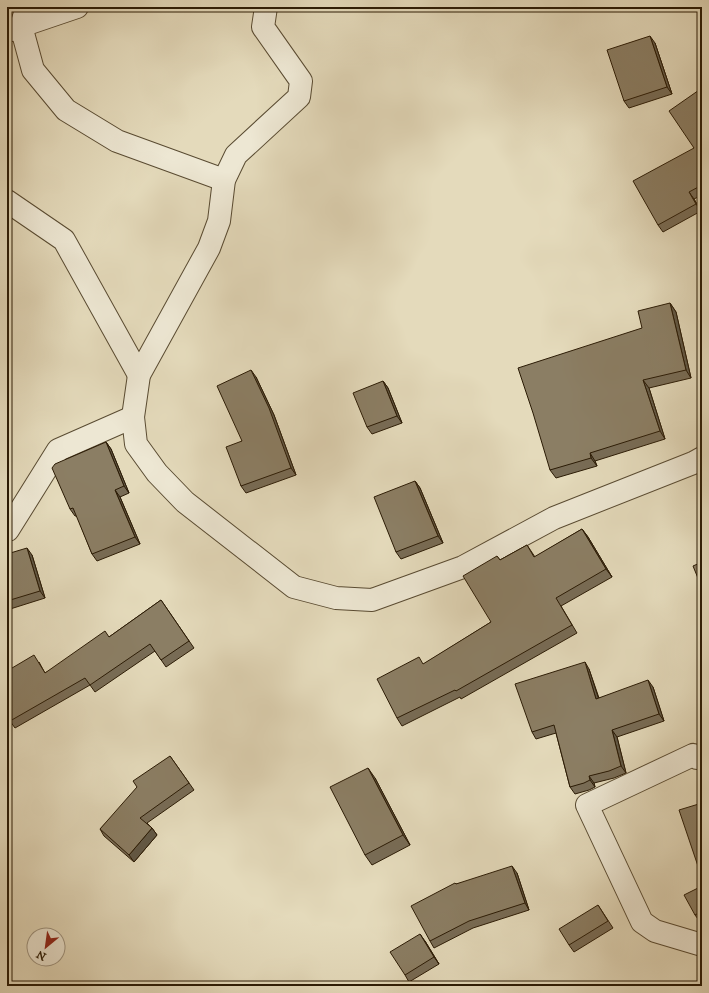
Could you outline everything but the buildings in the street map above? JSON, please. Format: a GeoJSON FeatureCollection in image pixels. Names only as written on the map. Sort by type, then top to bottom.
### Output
{"type":"FeatureCollection","features":[{"type":"Feature","properties":{"kind":"street"},"geometry":{"type":"LineString","coordinates":[[77,7],[18,22],[33,70],[66,110],[117,141],[224,180]]}},
{"type":"Feature","properties":{"kind":"street"},"geometry":{"type":"LineString","coordinates":[[266,7],[263,26],[300,80],[299,97],[236,155],[224,180],[219,220],[209,248],[139,375],[133,417],[136,444],[157,473],[185,502],[294,586],[336,598],[372,600],[463,567],[554,518],[693,463],[702,458]]}},
{"type":"Feature","properties":{"kind":"street"},"geometry":{"type":"LineString","coordinates":[[7,201],[64,240],[139,375]]}},
{"type":"Feature","properties":{"kind":"street"},"geometry":{"type":"LineString","coordinates":[[7,530],[58,450],[133,417]]}},
{"type":"Feature","properties":{"kind":"street"},"geometry":{"type":"LineString","coordinates":[[702,756],[697,758],[693,755],[587,805],[642,922],[655,932],[702,945]]}}]}
